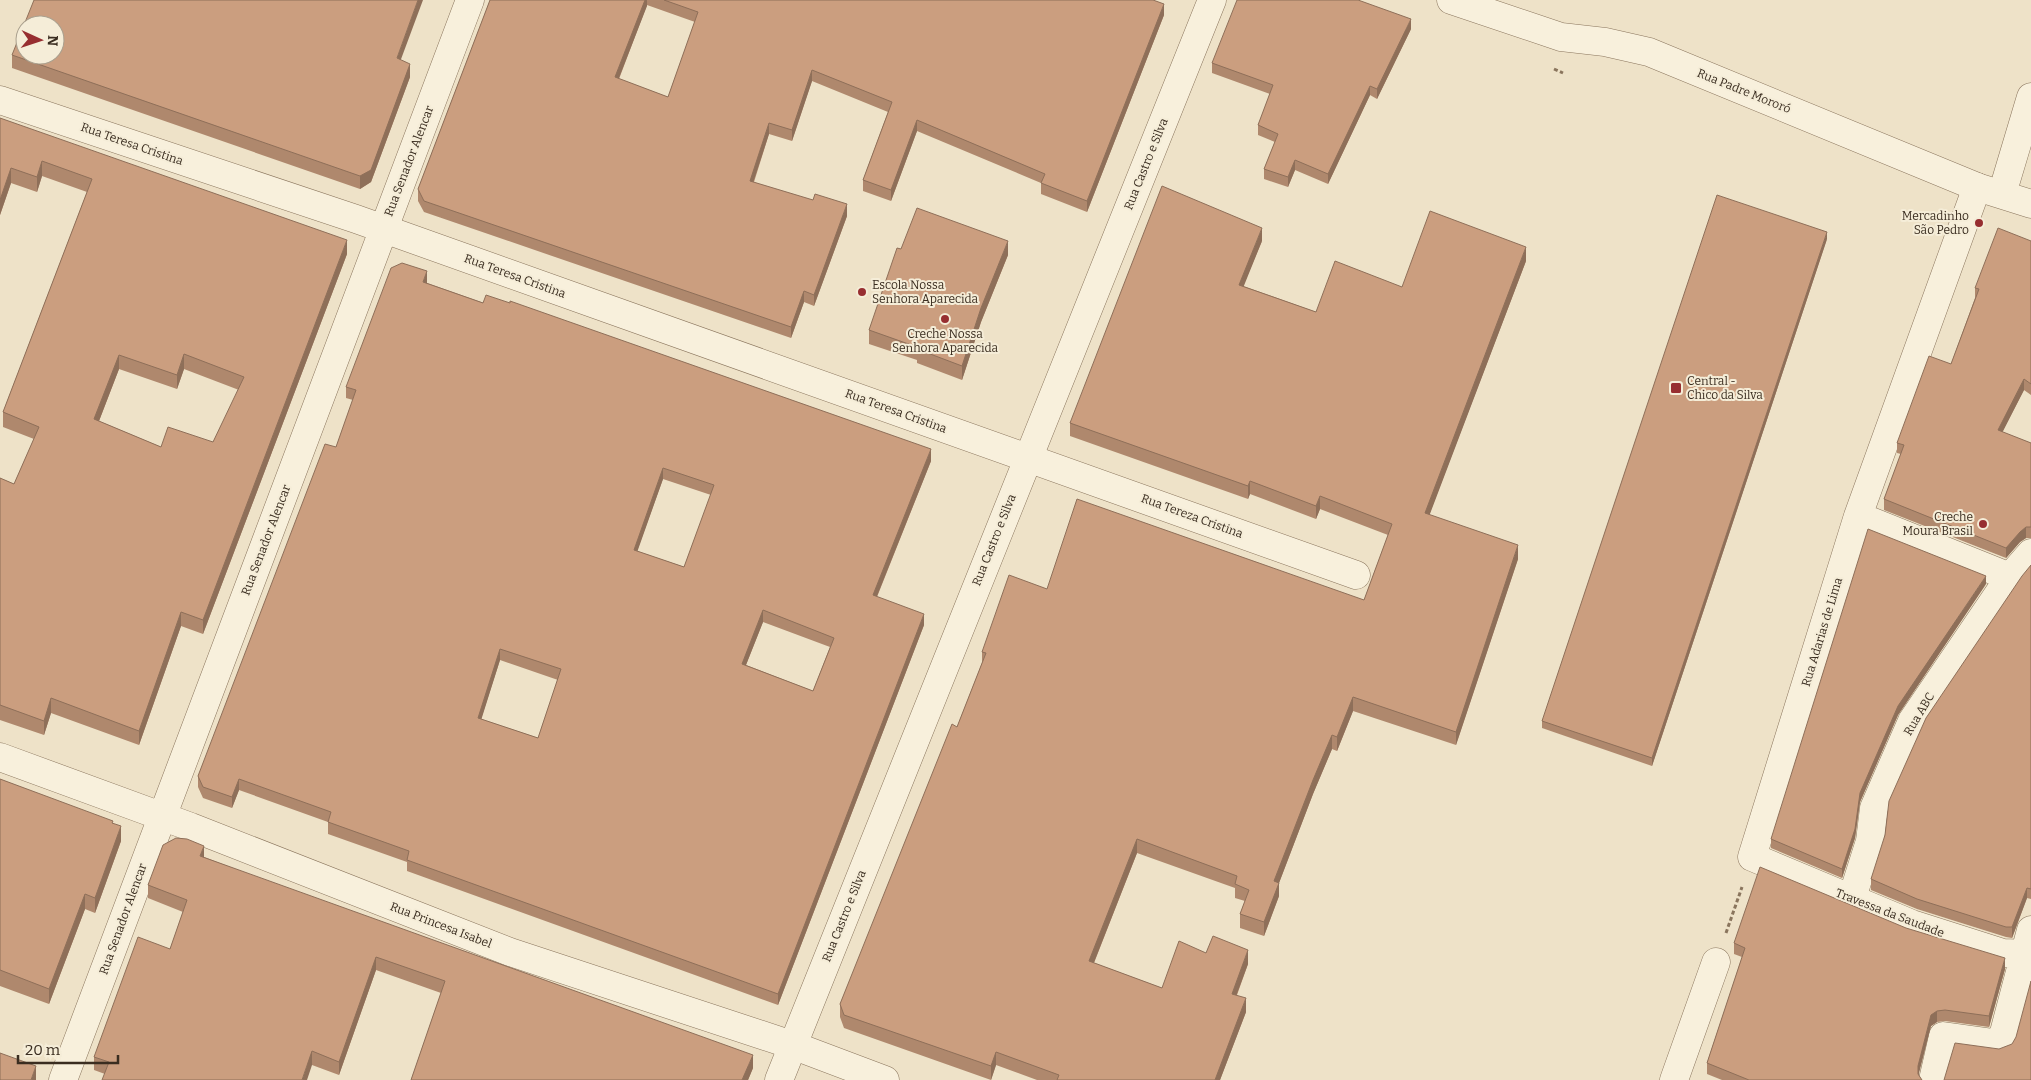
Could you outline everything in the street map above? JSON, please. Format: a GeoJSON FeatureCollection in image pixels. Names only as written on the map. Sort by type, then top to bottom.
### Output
{"type":"FeatureCollection","features":[{"type":"Feature","properties":{"kind":"street","name":"Rua Senador Alencar"},"geometry":{"type":"LineString","coordinates":[[63,1080],[470,0]]}},
{"type":"Feature","properties":{"kind":"street","name":"Rua Castro e Silva"},"geometry":{"type":"LineString","coordinates":[[779,1080],[1027,457],[1212,0]]}},
{"type":"Feature","properties":{"kind":"street","name":"Rua Padre Mororó"},"geometry":{"type":"LineString","coordinates":[[1451,0],[1561,37],[1605,42],[1650,52],[1990,191],[2031,204]]}},
{"type":"Feature","properties":{"kind":"street","name":"Rua Adarias de Lima"},"geometry":{"type":"LineString","coordinates":[[1752,858],[1858,516],[1990,191],[2031,97]]}},
{"type":"Feature","properties":{"kind":"street","name":"Rua Teresa Cristina"},"geometry":{"type":"LineString","coordinates":[[0,100],[384,229],[1027,457]]}},
{"type":"Feature","properties":{"kind":"street","name":"Rua Tereza Cristina"},"geometry":{"type":"LineString","coordinates":[[1027,457],[1356,575]]}},
{"type":"Feature","properties":{"kind":"street"},"geometry":{"type":"LineString","coordinates":[[1858,516],[2010,577]]}},
{"type":"Feature","properties":{"kind":"street","name":"Rua ABC"},"geometry":{"type":"LineString","coordinates":[[1852,898],[1870,841],[1874,808],[1912,722],[2010,577],[2031,553]]}},
{"type":"Feature","properties":{"kind":"street","name":"Rua Princesa Isabel"},"geometry":{"type":"LineString","coordinates":[[0,757],[162,816],[510,952],[792,1046],[886,1080]]}},
{"type":"Feature","properties":{"kind":"street","name":"Travessa da Saudade"},"geometry":{"type":"LineString","coordinates":[[1752,858],[1912,924],[2002,953],[2028,946]]}},
{"type":"Feature","properties":{"kind":"street"},"geometry":{"type":"LineString","coordinates":[[1934,1080],[1943,1036],[2001,1044],[2028,946]]}},
{"type":"Feature","properties":{"kind":"street"},"geometry":{"type":"LineString","coordinates":[[1674,1080],[1716,962]]}},
{"type":"Feature","properties":{"kind":"path"},"geometry":{"type":"LineString","coordinates":[[1716,962],[1752,858]]}},
{"type":"Feature","properties":{"kind":"building"},"geometry":{"type":"Polygon","coordinates":[[[34,0],[418,0],[397,58],[410,64],[371,170],[360,176],[41,65],[65,65],[65,15],[28,15],[34,0]]]}},
{"type":"Feature","properties":{"kind":"building"},"geometry":{"type":"Polygon","coordinates":[[[490,0],[645,0],[615,77],[668,97],[698,12],[664,0],[1153,0],[1164,4],[1087,201],[1041,183],[1045,174],[917,120],[891,190],[863,180],[892,102],[812,70],[792,130],[769,123],[750,181],[813,200],[815,194],[847,204],[814,295],[804,291],[791,327],[424,201],[418,189],[490,0]]]}},
{"type":"Feature","properties":{"kind":"building"},"geometry":{"type":"Polygon","coordinates":[[[1237,0],[1358,0],[1411,19],[1377,89],[1370,86],[1328,174],[1295,160],[1288,177],[1264,169],[1278,134],[1258,125],[1273,85],[1212,63],[1237,0]]]}},
{"type":"Feature","properties":{"kind":"building"},"geometry":{"type":"Polygon","coordinates":[[[0,118],[347,240],[203,620],[181,612],[139,731],[51,698],[44,721],[0,705],[0,478],[14,484],[39,427],[3,412],[92,179],[42,161],[37,177],[11,168],[0,200],[0,118]],[[184,354],[177,375],[119,355],[94,419],[161,447],[168,427],[213,442],[244,377],[184,354]]]}},
{"type":"Feature","properties":{"kind":"building"},"geometry":{"type":"Polygon","coordinates":[[[1162,186],[1262,228],[1239,285],[1316,312],[1335,261],[1402,287],[1430,211],[1526,247],[1425,513],[1518,545],[1456,732],[1353,697],[1337,737],[1332,735],[1313,780],[1274,881],[1279,883],[1264,922],[1240,914],[1249,890],[1235,884],[1237,876],[1137,839],[1089,961],[1162,988],[1179,941],[1206,953],[1213,936],[1248,950],[1232,994],[1246,998],[1215,1080],[1057,1080],[1059,1075],[996,1052],[991,1066],[844,1015],[840,1004],[952,724],[957,727],[986,653],[982,652],[1009,575],[1047,589],[1077,499],[1364,600],[1392,524],[1320,496],[1316,506],[1250,481],[1248,486],[1070,423],[1162,186]]]}},
{"type":"Feature","properties":{"kind":"building"},"geometry":{"type":"Polygon","coordinates":[[[1717,195],[1827,232],[1652,758],[1542,721],[1717,195]]]}},
{"type":"Feature","properties":{"kind":"building"},"geometry":{"type":"Polygon","coordinates":[[[917,208],[1008,241],[981,308],[962,366],[869,330],[897,248],[901,249],[917,208]]]}},
{"type":"Feature","properties":{"kind":"building"},"geometry":{"type":"Polygon","coordinates":[[[1998,228],[2031,241],[2031,384],[2024,379],[1998,430],[2031,443],[2031,527],[2026,527],[2020,532],[2006,548],[1884,499],[1904,445],[1897,443],[1929,356],[1951,364],[1979,289],[1975,288],[1998,228]]]}},
{"type":"Feature","properties":{"kind":"building"},"geometry":{"type":"Polygon","coordinates":[[[402,263],[427,271],[423,282],[483,303],[486,295],[510,303],[510,301],[931,449],[873,595],[924,614],[778,994],[407,860],[409,851],[328,822],[331,812],[239,779],[232,797],[203,787],[198,776],[325,444],[336,447],[356,390],[346,387],[391,268],[402,263]],[[663,468],[634,550],[684,567],[714,485],[663,468]],[[763,610],[742,664],[813,691],[834,638],[763,610]],[[500,649],[478,718],[538,738],[561,669],[500,649]]]}},
{"type":"Feature","properties":{"kind":"building"},"geometry":{"type":"Polygon","coordinates":[[[1868,529],[1986,576],[1898,706],[1860,793],[1855,829],[1842,869],[1771,839],[1868,529]]]}},
{"type":"Feature","properties":{"kind":"building"},"geometry":{"type":"Polygon","coordinates":[[[2031,565],[2031,889],[2027,888],[2012,927],[2006,927],[1917,899],[1871,879],[1885,835],[1889,801],[1926,718],[2031,565]]]}},
{"type":"Feature","properties":{"kind":"building"},"geometry":{"type":"Polygon","coordinates":[[[0,779],[113,821],[112,823],[121,826],[95,898],[85,894],[49,989],[0,970],[0,779]]]}},
{"type":"Feature","properties":{"kind":"building"},"geometry":{"type":"Polygon","coordinates":[[[176,838],[187,839],[204,846],[200,856],[753,1055],[742,1080],[411,1080],[445,981],[376,957],[339,1062],[312,1051],[302,1080],[102,1080],[109,1062],[94,1057],[138,937],[170,949],[187,900],[148,885],[163,845],[176,838]]]}},
{"type":"Feature","properties":{"kind":"building"},"geometry":{"type":"Polygon","coordinates":[[[1760,867],[1906,928],[2005,958],[1989,1016],[1945,1010],[1937,1011],[1931,1015],[1918,1066],[1918,1074],[1922,1080],[1749,1080],[1707,1063],[1745,948],[1734,943],[1760,867]]]}},
{"type":"Feature","properties":{"kind":"building"},"geometry":{"type":"Polygon","coordinates":[[[2031,981],[2031,1080],[1944,1080],[1955,1043],[1999,1049],[2012,1044],[2016,1037],[2031,981]]]}},
{"type":"Feature","properties":{"kind":"building"},"geometry":{"type":"Polygon","coordinates":[[[0,1053],[36,1066],[31,1080],[0,1080],[0,1053]]]}},
{"type":"Feature","properties":{"kind":"place","name":"Mercadinho São Pedro"},"geometry":{"type":"Point","coordinates":[1979,223]}},
{"type":"Feature","properties":{"kind":"place","name":"Escola Nossa Senhora Aparecida"},"geometry":{"type":"Point","coordinates":[862,292]}},
{"type":"Feature","properties":{"kind":"place","name":"Creche Nossa Senhora Aparecida"},"geometry":{"type":"Point","coordinates":[945,319]}},
{"type":"Feature","properties":{"kind":"place","name":"Central - Chico da Silva"},"geometry":{"type":"Point","coordinates":[1676,388]}},
{"type":"Feature","properties":{"kind":"place","name":"Creche Moura Brasil"},"geometry":{"type":"Point","coordinates":[1983,524]}}]}
